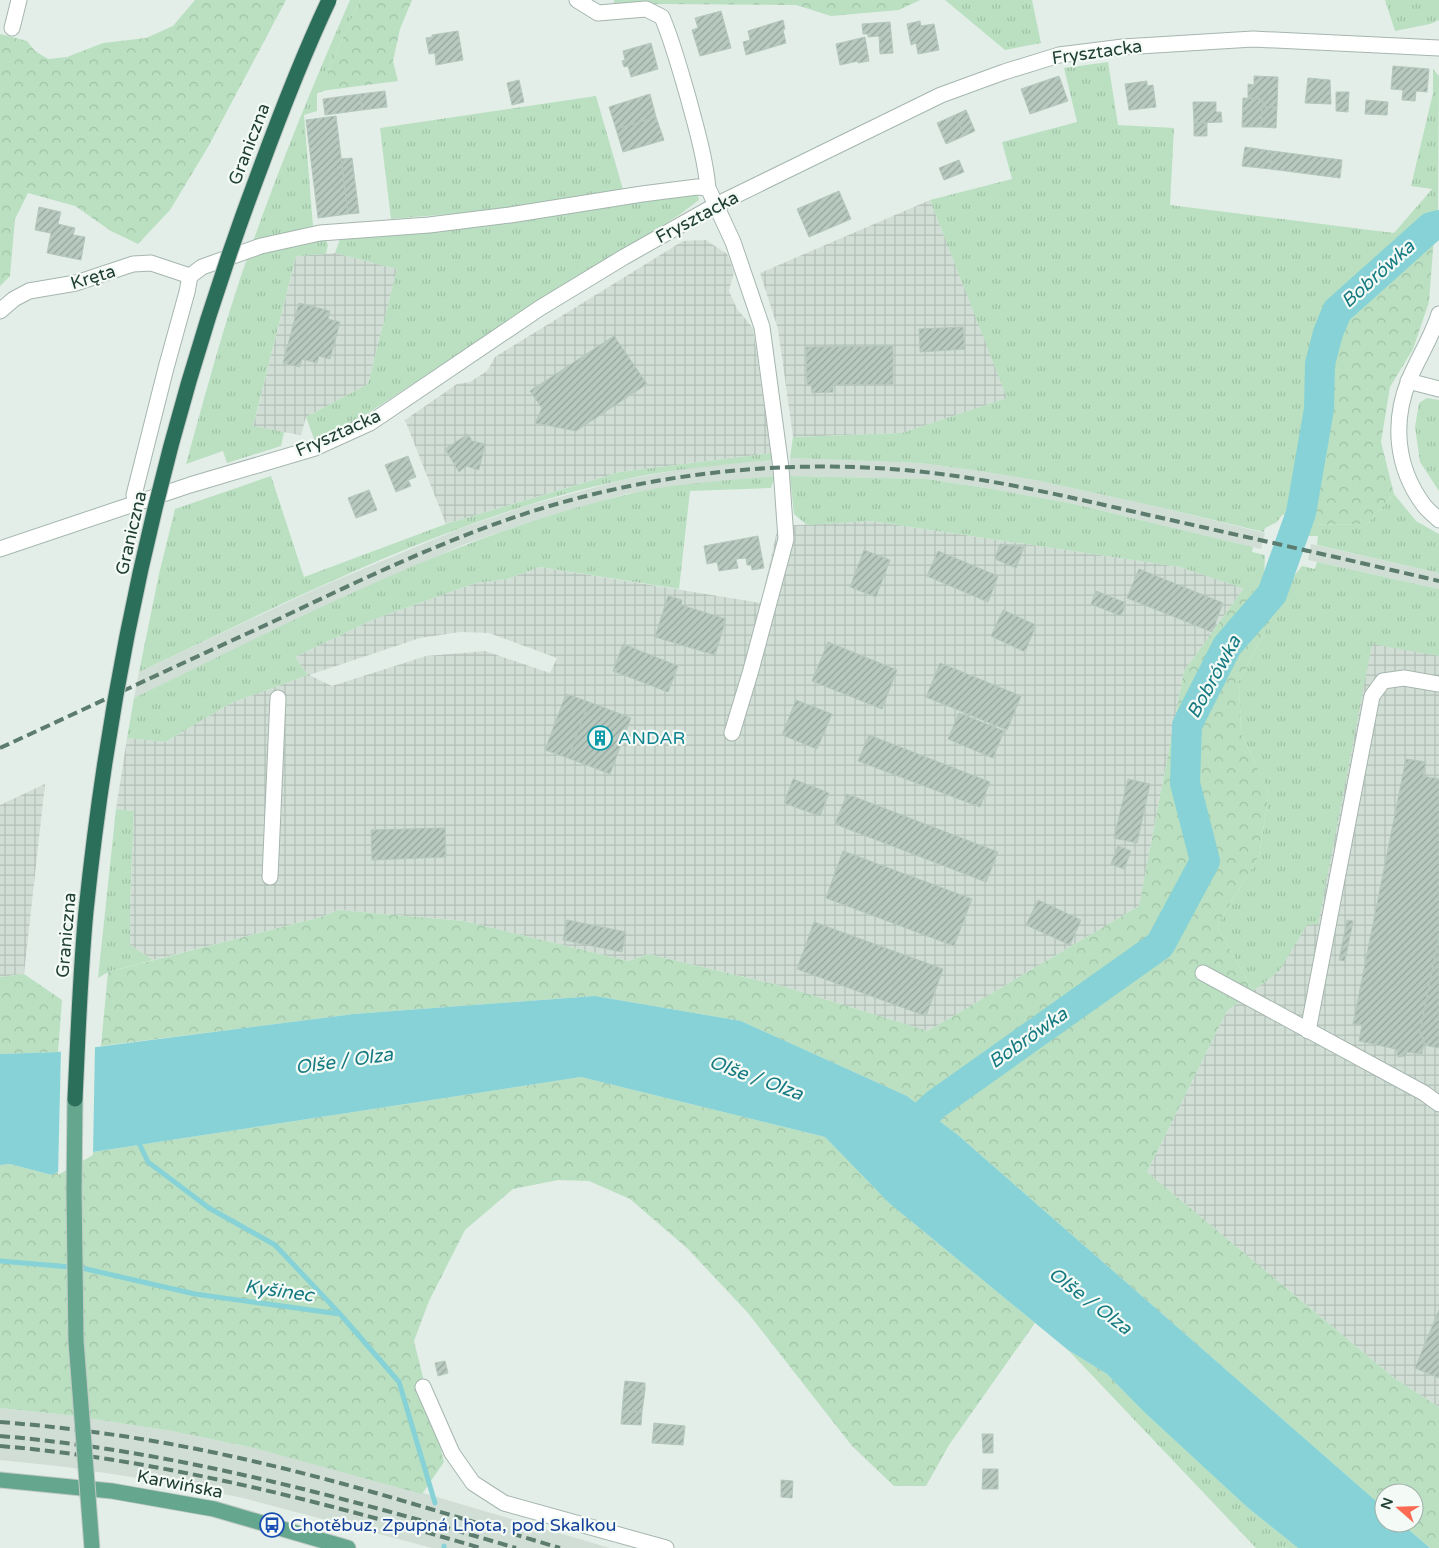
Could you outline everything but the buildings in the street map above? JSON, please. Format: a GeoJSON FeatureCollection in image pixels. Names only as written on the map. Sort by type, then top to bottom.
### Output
{"type":"FeatureCollection","features":[{"type":"Feature","properties":{"kind":"highway","name":"Graniczna"},"geometry":{"type":"LineString","coordinates":[[75,1099],[80,990],[94,842],[120,674],[149,534],[179,416],[224,269],[291,87],[328,0]]}},
{"type":"Feature","properties":{"kind":"main road"},"geometry":{"type":"LineString","coordinates":[[75,1099],[76,1341],[92,1548]]}},
{"type":"Feature","properties":{"kind":"main road","name":"Karwińska"},"geometry":{"type":"LineString","coordinates":[[0,1480],[112,1491],[214,1509],[348,1548]]}},
{"type":"Feature","properties":{"kind":"street"},"geometry":{"type":"LineString","coordinates":[[12,28],[19,0]]}},
{"type":"Feature","properties":{"kind":"street"},"geometry":{"type":"LineString","coordinates":[[577,0],[598,13],[646,9],[662,17],[677,58],[693,115],[708,188],[733,242],[762,328],[781,468],[786,539],[732,733]]}},
{"type":"Feature","properties":{"kind":"street","name":"Frysztacka"},"geometry":{"type":"LineString","coordinates":[[0,549],[136,503],[315,448],[370,423],[540,308],[624,257],[716,206],[941,95],[1004,72],[1059,55],[1123,47],[1253,39],[1439,48]]}},
{"type":"Feature","properties":{"kind":"street"},"geometry":{"type":"LineString","coordinates":[[136,503],[134,495],[166,368],[188,292],[190,276],[202,267],[261,246],[320,233],[429,225],[651,193],[697,187],[708,188]]}},
{"type":"Feature","properties":{"kind":"street","name":"Kręta"},"geometry":{"type":"LineString","coordinates":[[0,311],[14,298],[30,291],[76,283],[134,264],[150,263],[190,276]]}},
{"type":"Feature","properties":{"kind":"street"},"geometry":{"type":"LineString","coordinates":[[1439,314],[1408,381],[1401,405],[1398,437],[1404,472],[1423,504],[1439,520]]}},
{"type":"Feature","properties":{"kind":"street"},"geometry":{"type":"LineString","coordinates":[[1408,381],[1439,389]]}},
{"type":"Feature","properties":{"kind":"street"},"geometry":{"type":"LineString","coordinates":[[1308,1031],[1372,696],[1383,681],[1404,678],[1439,684]]}},
{"type":"Feature","properties":{"kind":"street"},"geometry":{"type":"LineString","coordinates":[[270,877],[278,698]]}},
{"type":"Feature","properties":{"kind":"street"},"geometry":{"type":"LineString","coordinates":[[1203,973],[1424,1093],[1439,1104]]}},
{"type":"Feature","properties":{"kind":"street"},"geometry":{"type":"LineString","coordinates":[[423,1387],[452,1453],[473,1483],[504,1503],[666,1548]]}},
{"type":"Feature","properties":{"kind":"shaded area"},"geometry":{"type":"Polygon","coordinates":[[[930,200],[1008,398],[902,433],[793,437],[778,329],[760,273],[930,200]]]}},
{"type":"Feature","properties":{"kind":"shaded area"},"geometry":{"type":"Polygon","coordinates":[[[706,240],[727,254],[734,272],[729,291],[737,309],[753,328],[771,453],[620,472],[446,524],[405,420],[457,384],[470,382],[487,371],[495,357],[683,241],[706,240]]]}},
{"type":"Feature","properties":{"kind":"shaded area"},"geometry":{"type":"Polygon","coordinates":[[[335,253],[397,269],[368,384],[306,417],[301,435],[253,427],[296,256],[335,253]]]}},
{"type":"Feature","properties":{"kind":"shaded area"},"geometry":{"type":"Polygon","coordinates":[[[790,458],[920,463],[980,471],[1035,480],[1159,507],[1265,533],[1261,549],[1074,504],[992,489],[927,479],[790,476],[790,458]]]}},
{"type":"Feature","properties":{"kind":"shaded area"},"geometry":{"type":"Polygon","coordinates":[[[772,460],[775,476],[696,484],[626,494],[533,521],[465,544],[327,605],[134,698],[139,672],[320,587],[459,529],[526,506],[622,480],[695,467],[772,460]]]}},
{"type":"Feature","properties":{"kind":"shaded area"},"geometry":{"type":"Polygon","coordinates":[[[871,521],[1180,567],[1244,588],[1184,671],[1139,906],[928,1031],[782,986],[648,954],[628,961],[464,921],[338,910],[321,917],[153,960],[130,945],[134,811],[116,809],[127,738],[165,742],[231,703],[308,675],[295,657],[374,619],[476,583],[507,579],[540,567],[761,603],[778,526],[871,521]],[[460,632],[420,638],[309,675],[332,686],[426,656],[485,651],[550,673],[557,658],[489,633],[460,632]]]}},
{"type":"Feature","properties":{"kind":"shaded area"},"geometry":{"type":"Polygon","coordinates":[[[1311,544],[1439,573],[1439,589],[1308,560],[1311,544]]]}},
{"type":"Feature","properties":{"kind":"shaded area"},"geometry":{"type":"Polygon","coordinates":[[[1300,587],[1439,633],[1439,1407],[1394,1378],[1147,1172],[1227,1011],[1279,971],[1300,587]]]}},
{"type":"Feature","properties":{"kind":"shaded area"},"geometry":{"type":"Polygon","coordinates":[[[45,784],[24,974],[0,977],[0,805],[45,784]]]}},
{"type":"Feature","properties":{"kind":"shaded area"},"geometry":{"type":"Polygon","coordinates":[[[0,1408],[67,1415],[172,1431],[254,1448],[399,1486],[610,1548],[432,1548],[243,1498],[158,1481],[66,1467],[0,1460],[0,1408]]]}},
{"type":"Feature","properties":{"kind":"green space"},"geometry":{"type":"Polygon","coordinates":[[[195,0],[286,0],[208,147],[170,210],[138,244],[111,231],[75,206],[28,193],[15,219],[10,276],[0,286],[0,34],[27,41],[35,51],[48,59],[67,57],[103,43],[146,38],[173,26],[195,0]]]}},
{"type":"Feature","properties":{"kind":"green space"},"geometry":{"type":"Polygon","coordinates":[[[350,0],[360,0],[328,71],[328,90],[317,93],[317,111],[304,115],[313,226],[316,238],[326,240],[328,245],[326,254],[296,256],[253,426],[284,432],[281,446],[227,463],[223,451],[186,464],[224,329],[250,250],[298,124],[350,0]]]}},
{"type":"Feature","properties":{"kind":"green space"},"geometry":{"type":"Polygon","coordinates":[[[360,0],[412,0],[400,29],[393,61],[398,81],[328,90],[328,71],[360,0]]]}},
{"type":"Feature","properties":{"kind":"green space"},"geometry":{"type":"Polygon","coordinates":[[[614,0],[920,0],[899,10],[831,16],[796,5],[658,4],[614,6],[614,0]]]}},
{"type":"Feature","properties":{"kind":"green space"},"geometry":{"type":"Polygon","coordinates":[[[945,0],[1032,0],[1041,43],[1005,50],[945,0]]]}},
{"type":"Feature","properties":{"kind":"green space"},"geometry":{"type":"Polygon","coordinates":[[[1385,0],[1439,0],[1439,20],[1430,24],[1395,31],[1385,0]]]}},
{"type":"Feature","properties":{"kind":"green space"},"geometry":{"type":"Polygon","coordinates":[[[1108,62],[1118,125],[1174,128],[1170,205],[1394,233],[1432,189],[1411,186],[1433,93],[1433,69],[1439,76],[1438,211],[1331,303],[1315,342],[1312,406],[1297,503],[1292,510],[1282,515],[1277,522],[1265,528],[1264,532],[1035,480],[980,471],[920,463],[790,458],[793,437],[902,433],[1007,398],[930,200],[1012,179],[1002,142],[1077,122],[1064,68],[1108,62]]]}},
{"type":"Feature","properties":{"kind":"green space"},"geometry":{"type":"Polygon","coordinates":[[[596,96],[624,193],[496,210],[391,219],[380,128],[596,96]]]}},
{"type":"Feature","properties":{"kind":"green space"},"geometry":{"type":"Polygon","coordinates":[[[697,192],[699,200],[679,215],[356,421],[314,439],[306,417],[368,384],[397,269],[335,253],[340,239],[347,234],[697,192]]]}},
{"type":"Feature","properties":{"kind":"green space"},"geometry":{"type":"Polygon","coordinates":[[[1434,237],[1429,302],[1413,349],[1390,387],[1381,442],[1394,494],[1367,524],[1311,525],[1319,491],[1328,405],[1341,329],[1371,292],[1434,237]]]}},
{"type":"Feature","properties":{"kind":"green space"},"geometry":{"type":"Polygon","coordinates":[[[1427,398],[1439,400],[1439,491],[1420,462],[1415,427],[1419,403],[1427,398]]]}},
{"type":"Feature","properties":{"kind":"green space"},"geometry":{"type":"Polygon","coordinates":[[[771,453],[772,460],[640,476],[559,496],[497,515],[375,562],[139,672],[159,574],[175,509],[271,476],[304,577],[446,524],[620,472],[771,453]]]}},
{"type":"Feature","properties":{"kind":"green space"},"geometry":{"type":"Polygon","coordinates":[[[775,476],[771,488],[690,491],[679,589],[540,567],[507,579],[476,583],[374,619],[295,657],[308,675],[231,703],[165,742],[127,738],[134,698],[314,611],[436,557],[498,533],[561,512],[625,495],[680,485],[775,476]]]}},
{"type":"Feature","properties":{"kind":"green space"},"geometry":{"type":"Polygon","coordinates":[[[790,476],[927,479],[992,489],[1074,504],[1253,547],[1252,552],[1265,555],[1264,578],[1287,584],[1302,566],[1315,569],[1317,562],[1439,589],[1439,656],[1372,644],[1318,924],[1307,925],[1279,971],[1253,991],[1217,926],[1259,856],[1269,793],[1241,733],[1239,681],[1281,601],[1180,567],[871,521],[807,525],[794,514],[790,476]]]}},
{"type":"Feature","properties":{"kind":"green space"},"geometry":{"type":"Polygon","coordinates":[[[1394,494],[1416,521],[1439,534],[1439,573],[1317,545],[1318,536],[1308,536],[1311,525],[1367,524],[1394,494]]]}},
{"type":"Feature","properties":{"kind":"green space"},"geometry":{"type":"Polygon","coordinates":[[[1244,588],[1281,601],[1239,681],[1241,733],[1269,793],[1259,856],[1217,926],[1253,991],[1227,1011],[1147,1172],[1394,1378],[1439,1407],[1439,1548],[1430,1548],[1413,1533],[1424,1533],[1424,1483],[1374,1483],[1374,1499],[959,1136],[907,1096],[741,1021],[595,996],[354,1014],[101,1046],[108,972],[321,917],[338,910],[464,921],[628,961],[648,954],[782,986],[928,1031],[1139,906],[1184,671],[1244,588]]]}},
{"type":"Feature","properties":{"kind":"green space"},"geometry":{"type":"Polygon","coordinates":[[[116,809],[134,811],[130,945],[153,960],[108,972],[98,978],[116,809]]]}},
{"type":"Feature","properties":{"kind":"green space"},"geometry":{"type":"Polygon","coordinates":[[[24,974],[62,1000],[58,1052],[0,1054],[0,977],[24,974]]]}},
{"type":"Feature","properties":{"kind":"green space"},"geometry":{"type":"Polygon","coordinates":[[[581,1077],[825,1137],[889,1203],[1035,1323],[949,1445],[926,1486],[894,1486],[852,1446],[748,1313],[688,1249],[630,1199],[589,1181],[558,1180],[513,1189],[465,1230],[429,1301],[414,1341],[444,1462],[422,1494],[254,1448],[172,1431],[67,1415],[0,1408],[0,1165],[10,1164],[52,1175],[93,1152],[581,1077]]]}},
{"type":"Feature","properties":{"kind":"green space"},"geometry":{"type":"Polygon","coordinates":[[[1068,1350],[1107,1374],[1143,1411],[1247,1507],[1298,1548],[1256,1548],[1068,1350]]]}},
{"type":"Feature","properties":{"kind":"water","name":"Olše / Olza"},"geometry":{"type":"Polygon","coordinates":[[[595,996],[741,1021],[907,1096],[959,1136],[1374,1499],[1374,1533],[1413,1533],[1430,1548],[1298,1548],[1247,1507],[1143,1411],[1107,1374],[1068,1350],[889,1203],[825,1137],[581,1077],[93,1152],[52,1175],[10,1164],[0,1165],[0,1054],[58,1052],[354,1014],[595,996]]]}},
{"type":"Feature","properties":{"kind":"pier"},"geometry":{"type":"Polygon","coordinates":[[[95,1045],[93,1155],[58,1175],[61,1049],[95,1045]]]}},
{"type":"Feature","properties":{"kind":"waterway","name":"Bobrówka"},"geometry":{"type":"LineString","coordinates":[[898,1139],[936,1104],[1160,945],[1205,861],[1185,783],[1187,725],[1227,646],[1272,594],[1301,513],[1319,409],[1320,364],[1328,333],[1337,311],[1431,227],[1439,225]]}},
{"type":"Feature","properties":{"kind":"waterway"},"geometry":{"type":"LineString","coordinates":[[137,1139],[148,1162],[209,1208],[275,1245],[340,1314]]}},
{"type":"Feature","properties":{"kind":"waterway","name":"Kyšinec"},"geometry":{"type":"LineString","coordinates":[[0,1261],[82,1268],[195,1294],[340,1314],[399,1382],[435,1503]]}},
{"type":"Feature","properties":{"kind":"railway"},"geometry":{"type":"LineString","coordinates":[[0,748],[360,580],[486,527],[563,502],[655,481],[702,474],[749,469],[844,467],[891,469],[955,476],[1081,500],[1439,581]]}},
{"type":"Feature","properties":{"kind":"railway"},"geometry":{"type":"LineString","coordinates":[[0,1422],[133,1438],[232,1456],[376,1493],[560,1548]]}},
{"type":"Feature","properties":{"kind":"railway"},"geometry":{"type":"LineString","coordinates":[[0,1436],[66,1443],[131,1453],[261,1479],[389,1512],[516,1548]]}},
{"type":"Feature","properties":{"kind":"railway"},"geometry":{"type":"LineString","coordinates":[[0,1446],[122,1461],[183,1472],[303,1499],[481,1548]]}},
{"type":"Feature","properties":{"kind":"place","name":"ANDAR"},"geometry":{"type":"Point","coordinates":[600,738]}},
{"type":"Feature","properties":{"kind":"place","name":"Chotěbuz, Zpupná Lhota, pod Skalkou"},"geometry":{"type":"Point","coordinates":[272,1525]}}]}
